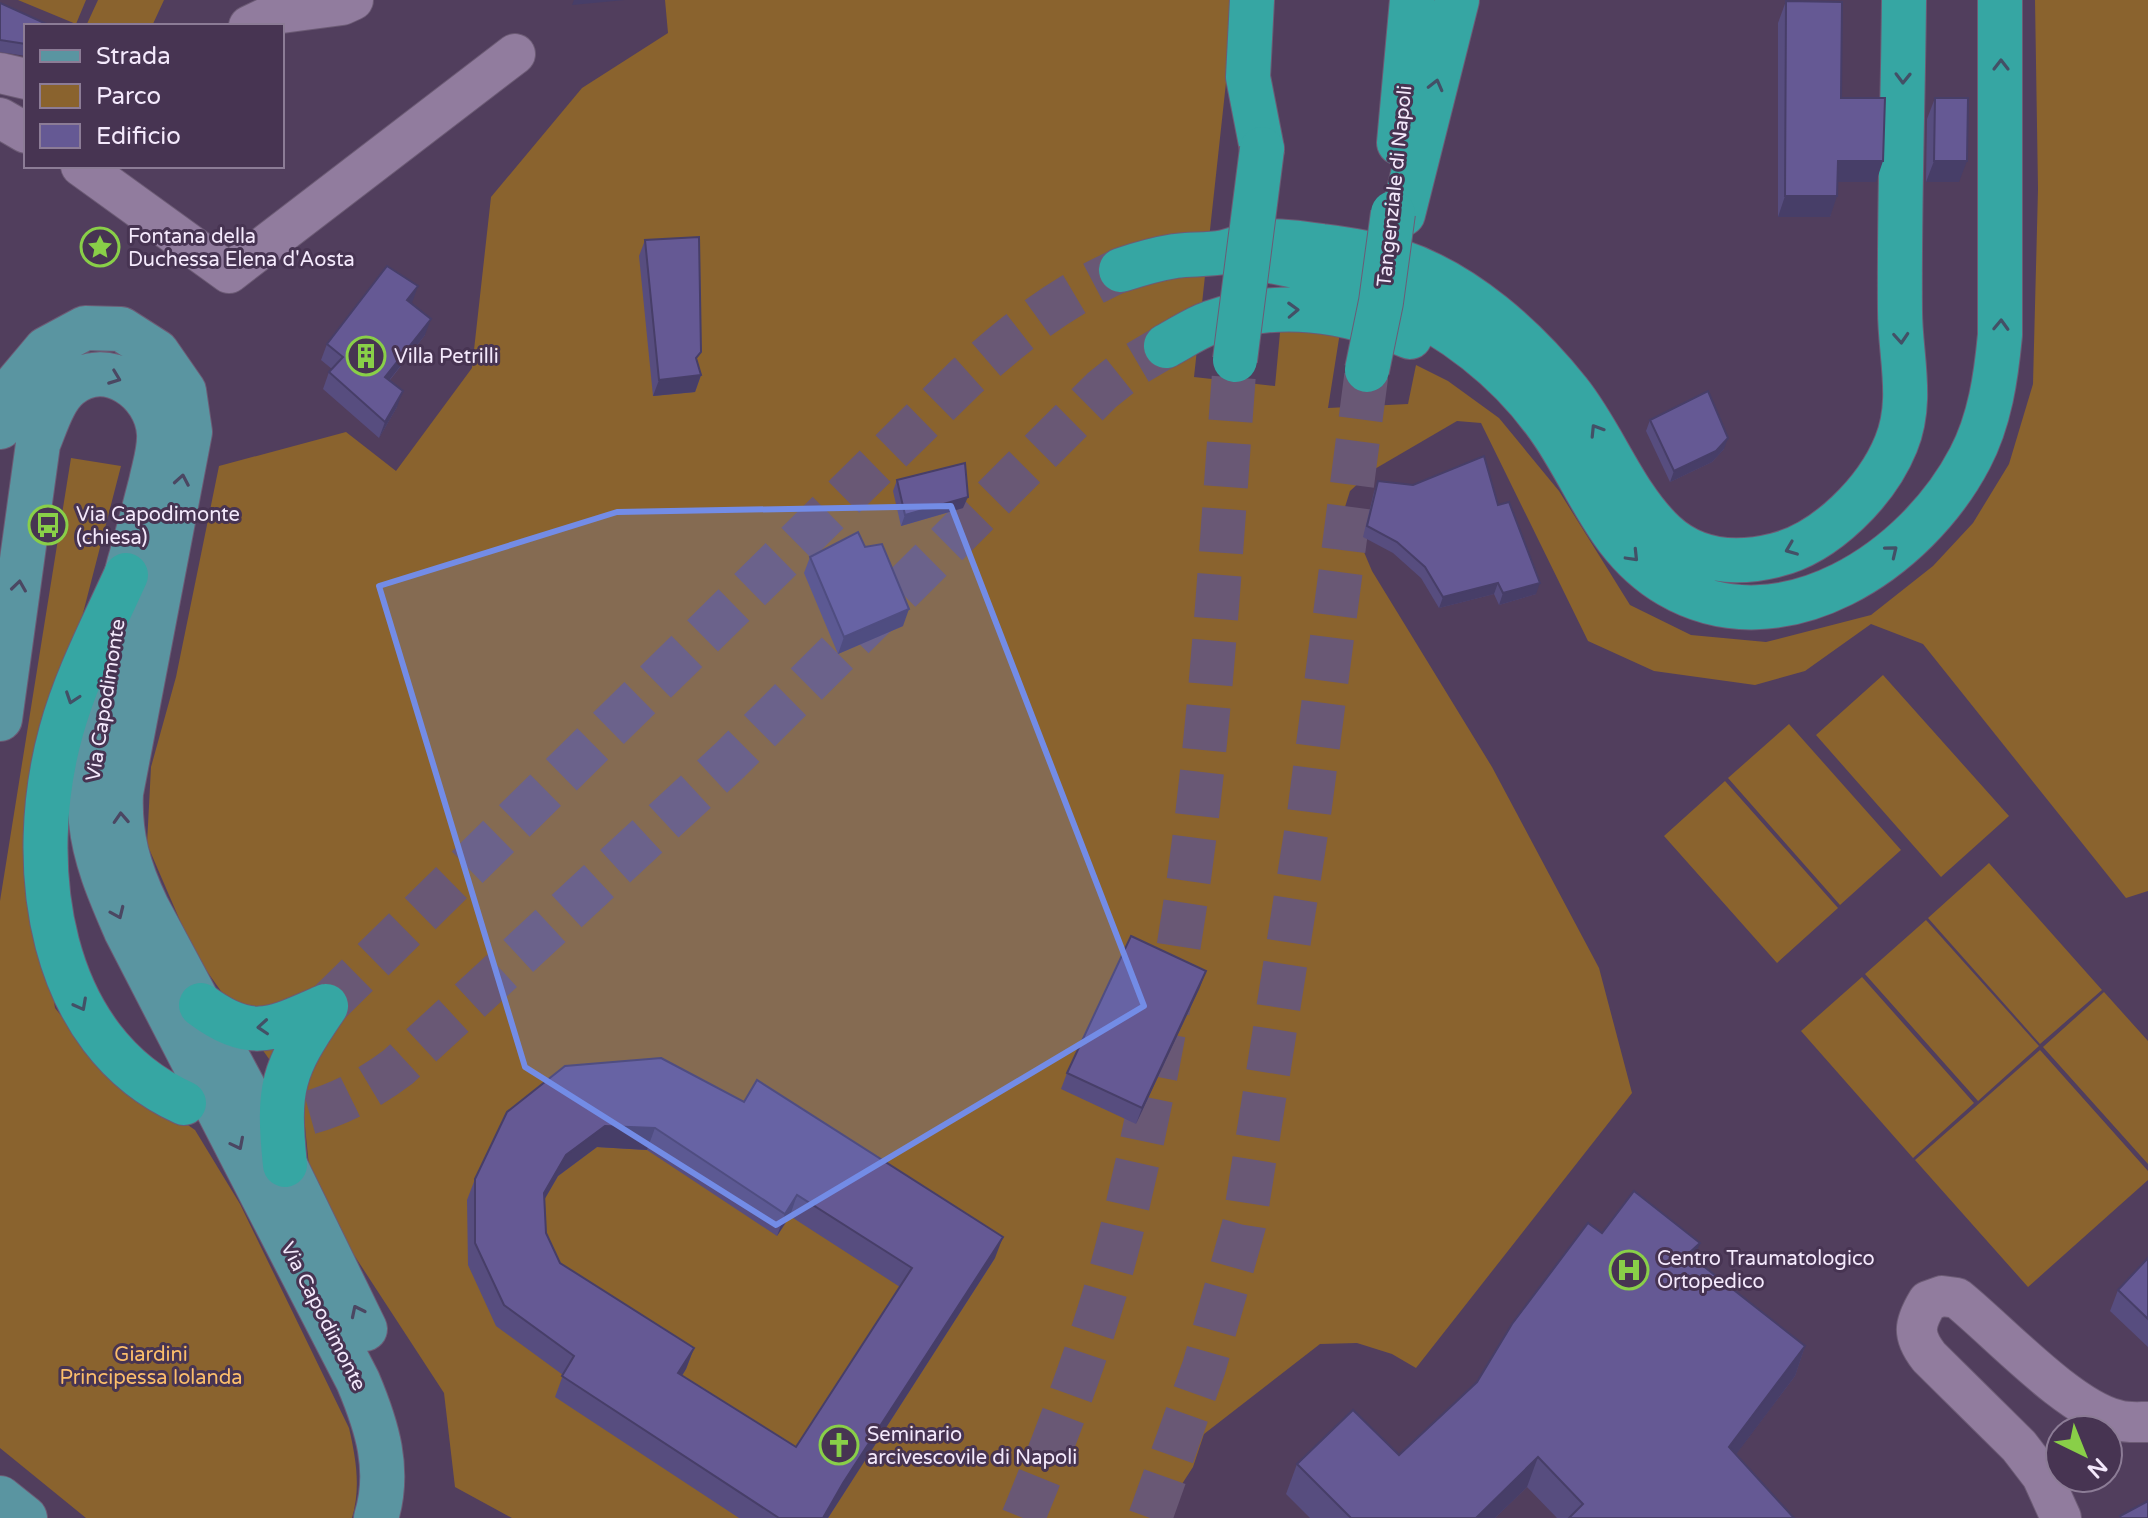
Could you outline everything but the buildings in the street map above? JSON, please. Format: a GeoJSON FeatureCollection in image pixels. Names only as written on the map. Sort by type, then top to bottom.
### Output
{"type":"FeatureCollection","features":[{"type":"Feature","properties":{"kind":"highway"},"geometry":{"type":"LineString","coordinates":[[1252,0],[1248,77],[1262,149]]}},
{"type":"Feature","properties":{"kind":"highway"},"geometry":{"type":"LineString","coordinates":[[1235,360],[1282,0]]}},
{"type":"Feature","properties":{"kind":"highway","name":"Tangenziale di Napoli"},"geometry":{"type":"LineString","coordinates":[[1367,370],[1398,214],[1412,0]]}},
{"type":"Feature","properties":{"kind":"highway"},"geometry":{"type":"LineString","coordinates":[[1398,214],[1457,0]]}},
{"type":"Feature","properties":{"kind":"highway"},"geometry":{"type":"LineString","coordinates":[[1121,270],[1148,261],[1224,252],[1256,243],[1290,242],[1366,252],[1400,261],[1457,290],[1493,315],[1548,368],[1587,416],[1643,510],[1665,534],[1682,547],[1722,561],[1749,561],[1781,554],[1811,541],[1835,525],[1859,500],[1896,443],[1904,413],[1906,390],[1900,312],[1904,0]]}},
{"type":"Feature","properties":{"kind":"highway"},"geometry":{"type":"LineString","coordinates":[[1224,252],[1346,279],[1424,314],[1448,329],[1506,375],[1530,403],[1589,492],[1607,528],[1649,572],[1698,599],[1730,606],[1802,601],[1832,591],[1861,576],[1922,525],[1971,457],[1986,418],[1996,378],[2002,290],[2000,0]]}},
{"type":"Feature","properties":{"kind":"highway"},"geometry":{"type":"LineString","coordinates":[[1166,346],[1208,323],[1268,311],[1303,309],[1340,313],[1380,324],[1411,337],[1465,370],[1517,416],[1589,492]]}},
{"type":"Feature","properties":{"kind":"highway"},"geometry":{"type":"LineString","coordinates":[[126,575],[80,674],[61,732],[46,836],[50,904],[59,952],[82,1009],[122,1061],[164,1095],[184,1103]]}},
{"type":"Feature","properties":{"kind":"highway"},"geometry":{"type":"LineString","coordinates":[[201,1005],[237,1027],[264,1029],[279,1026],[326,1006],[295,1053],[287,1073],[280,1119],[285,1165]]}},
{"type":"Feature","properties":{"kind":"main road","name":"Via Capodimonte"},"geometry":{"type":"LineString","coordinates":[[0,427],[14,387],[46,349],[85,328],[121,329],[157,352],[184,391],[190,432],[120,809],[123,843],[129,868],[285,1165],[382,1364],[404,1420],[412,1476],[408,1518]]}},
{"type":"Feature","properties":{"kind":"main road","name":"Via Capodimonte"},"geometry":{"type":"LineString","coordinates":[[0,719],[38,444],[54,407],[67,387],[85,375],[106,373],[142,392],[154,408],[159,434],[157,455],[126,575],[92,768],[91,824],[103,875],[126,931],[358,1381],[372,1415],[382,1460],[384,1481],[376,1518]]}},
{"type":"Feature","properties":{"kind":"main road"},"geometry":{"type":"LineString","coordinates":[[0,1498],[25,1518]]}},
{"type":"Feature","properties":{"kind":"street"},"geometry":{"type":"LineString","coordinates":[[253,24],[274,14],[342,5],[353,0]]}},
{"type":"Feature","properties":{"kind":"street"},"geometry":{"type":"LineString","coordinates":[[84,168],[229,273],[515,54]]}},
{"type":"Feature","properties":{"kind":"street"},"geometry":{"type":"LineString","coordinates":[[0,73],[24,79]]}},
{"type":"Feature","properties":{"kind":"street"},"geometry":{"type":"LineString","coordinates":[[0,118],[24,132]]}},
{"type":"Feature","properties":{"kind":"street"},"geometry":{"type":"LineString","coordinates":[[2061,1518],[2042,1476],[2019,1446],[1917,1342],[1918,1318],[1928,1301],[1942,1296],[1957,1298],[2071,1397],[2094,1412],[2119,1421],[2148,1422]]}},
{"type":"Feature","properties":{"kind":"highlighted area"},"geometry":{"type":"Polygon","coordinates":[[[951,506],[1144,1006],[776,1225],[525,1067],[379,586],[617,512],[951,506]]]}},
{"type":"Feature","properties":{"kind":"green space"},"geometry":{"type":"Polygon","coordinates":[[[18,0],[86,0],[76,24],[18,0]]]}},
{"type":"Feature","properties":{"kind":"green space"},"geometry":{"type":"Polygon","coordinates":[[[98,0],[164,0],[153,24],[87,24],[98,0]]]}},
{"type":"Feature","properties":{"kind":"green space"},"geometry":{"type":"Polygon","coordinates":[[[665,0],[1235,0],[1194,377],[1275,386],[1281,322],[1341,326],[1328,408],[1408,404],[1416,365],[1448,381],[1499,418],[1559,491],[1630,605],[1691,635],[1766,642],[1871,615],[1933,566],[1973,523],[2009,464],[2033,384],[2038,189],[2035,0],[2148,0],[2148,891],[2126,898],[1923,644],[1871,624],[1805,671],[1755,685],[1654,671],[1588,641],[1481,423],[1457,421],[1373,470],[1350,491],[1345,507],[1372,571],[1492,767],[1599,968],[1632,1093],[1416,1368],[1392,1354],[1357,1343],[1320,1344],[1204,1434],[1193,1467],[1160,1518],[512,1518],[455,1487],[444,1393],[339,1232],[310,1176],[303,1107],[194,953],[147,844],[151,767],[176,677],[219,466],[346,432],[396,471],[472,368],[491,197],[582,88],[668,33],[665,0]]]}},
{"type":"Feature","properties":{"kind":"green space","name":"Giardini Principessa Iolanda"},"geometry":{"type":"Polygon","coordinates":[[[71,458],[121,466],[58,710],[30,852],[55,1008],[98,1062],[195,1130],[240,1204],[349,1428],[356,1473],[352,1518],[86,1518],[0,1448],[0,901],[71,458]]]}},
{"type":"Feature","properties":{"kind":"green space"},"geometry":{"type":"Polygon","coordinates":[[[1883,675],[2009,816],[1941,877],[1816,735],[1883,675]]]}},
{"type":"Feature","properties":{"kind":"green space"},"geometry":{"type":"Polygon","coordinates":[[[1789,724],[1901,850],[1840,905],[1728,778],[1789,724]]]}},
{"type":"Feature","properties":{"kind":"green space"},"geometry":{"type":"Polygon","coordinates":[[[1725,781],[1838,908],[1777,963],[1664,836],[1725,781]]]}},
{"type":"Feature","properties":{"kind":"green space"},"geometry":{"type":"Polygon","coordinates":[[[1989,863],[2102,990],[2040,1044],[1928,918],[1989,863]]]}},
{"type":"Feature","properties":{"kind":"green space"},"geometry":{"type":"Polygon","coordinates":[[[1926,920],[2039,1046],[1978,1101],[1865,974],[1926,920]]]}},
{"type":"Feature","properties":{"kind":"green space"},"geometry":{"type":"Polygon","coordinates":[[[1862,977],[1974,1103],[1913,1158],[1801,1031],[1862,977]]]}},
{"type":"Feature","properties":{"kind":"green space"},"geometry":{"type":"Polygon","coordinates":[[[2104,992],[2148,1041],[2148,1164],[2043,1047],[2104,992]]]}},
{"type":"Feature","properties":{"kind":"green space"},"geometry":{"type":"Polygon","coordinates":[[[2040,1050],[2148,1171],[2148,1180],[2028,1287],[1915,1160],[2040,1050]]]}},
{"type":"Feature","properties":{"kind":"tunnel"},"geometry":{"type":"LineString","coordinates":[[326,1006],[966,377],[1039,317],[1121,270]]}},
{"type":"Feature","properties":{"kind":"tunnel"},"geometry":{"type":"LineString","coordinates":[[244,1120],[306,1114],[345,1100],[398,1067],[730,760],[1102,390],[1132,366],[1166,346]]}},
{"type":"Feature","properties":{"kind":"tunnel"},"geometry":{"type":"LineString","coordinates":[[1023,1518],[1101,1306],[1142,1143],[1168,1007],[1190,871],[1205,744],[1235,360]]}},
{"type":"Feature","properties":{"kind":"tunnel"},"geometry":{"type":"LineString","coordinates":[[1150,1518],[1204,1367],[1244,1225],[1309,814],[1367,370]]}},
{"type":"Feature","properties":{"kind":"place","name":"Fontana della Duchessa Elena d'Aosta"},"geometry":{"type":"Point","coordinates":[100,247]}},
{"type":"Feature","properties":{"kind":"place","name":"Villa Petrilli"},"geometry":{"type":"Point","coordinates":[366,356]}},
{"type":"Feature","properties":{"kind":"place","name":"Via Capodimonte (chiesa)"},"geometry":{"type":"Point","coordinates":[48,525]}},
{"type":"Feature","properties":{"kind":"place","name":"Centro Traumatologico Ortopedico"},"geometry":{"type":"Point","coordinates":[1629,1270]}},
{"type":"Feature","properties":{"kind":"place","name":"Seminario arcivescovile di Napoli"},"geometry":{"type":"Point","coordinates":[839,1445]}}]}
